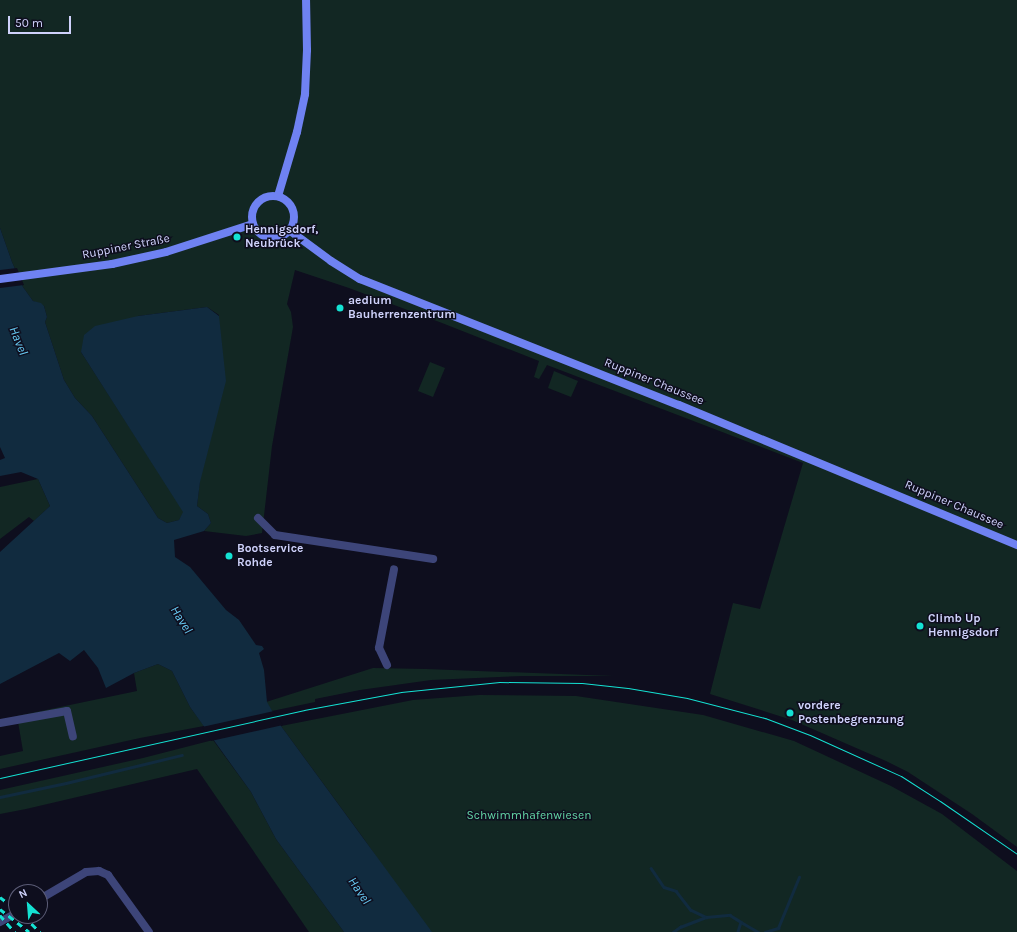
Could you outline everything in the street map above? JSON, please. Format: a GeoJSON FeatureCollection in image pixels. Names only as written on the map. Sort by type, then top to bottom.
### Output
{"type":"FeatureCollection","features":[{"type":"Feature","properties":{"kind":"main road"},"geometry":{"type":"LineString","coordinates":[[278,196],[297,132],[305,94],[307,50],[306,0]]}},
{"type":"Feature","properties":{"kind":"main road"},"geometry":{"type":"LineString","coordinates":[[278,196],[285,199],[293,210],[294,218],[290,230],[280,237],[268,237],[259,233],[253,224],[253,209],[258,202],[264,198],[278,196]]}},
{"type":"Feature","properties":{"kind":"main road","name":"Ruppiner Straße"},"geometry":{"type":"LineString","coordinates":[[0,279],[112,264],[158,254],[253,224]]}},
{"type":"Feature","properties":{"kind":"main road","name":"Ruppiner Chaussee"},"geometry":{"type":"LineString","coordinates":[[290,230],[331,261],[360,279],[679,405],[1017,545]]}},
{"type":"Feature","properties":{"kind":"street"},"geometry":{"type":"LineString","coordinates":[[258,518],[276,535],[433,559]]}},
{"type":"Feature","properties":{"kind":"street"},"geometry":{"type":"LineString","coordinates":[[387,665],[379,648],[394,569]]}},
{"type":"Feature","properties":{"kind":"street"},"geometry":{"type":"LineString","coordinates":[[0,724],[67,711],[73,736]]}},
{"type":"Feature","properties":{"kind":"street"},"geometry":{"type":"LineString","coordinates":[[48,894],[86,872],[99,871],[108,875],[149,932]]}},
{"type":"Feature","properties":{"kind":"green space"},"geometry":{"type":"Polygon","coordinates":[[[0,0],[1017,0],[1017,847],[972,814],[908,772],[886,761],[792,720],[710,694],[733,603],[760,609],[803,463],[547,365],[539,379],[534,377],[539,361],[442,323],[349,288],[295,270],[287,304],[291,312],[293,327],[272,446],[262,533],[246,536],[204,531],[211,523],[208,514],[197,506],[219,315],[207,307],[138,316],[81,352],[184,512],[179,520],[167,523],[158,518],[92,416],[75,398],[64,380],[45,322],[47,317],[44,306],[33,301],[23,287],[0,228],[0,0]]]}},
{"type":"Feature","properties":{"kind":"green space"},"geometry":{"type":"Polygon","coordinates":[[[430,362],[445,368],[433,397],[418,391],[430,362]]]}},
{"type":"Feature","properties":{"kind":"green space"},"geometry":{"type":"Polygon","coordinates":[[[554,371],[578,381],[571,397],[548,388],[554,371]]]}},
{"type":"Feature","properties":{"kind":"green space"},"geometry":{"type":"Polygon","coordinates":[[[38,479],[50,506],[34,521],[29,517],[0,539],[0,487],[38,479]]]}},
{"type":"Feature","properties":{"kind":"green space"},"geometry":{"type":"Polygon","coordinates":[[[158,664],[172,671],[190,707],[204,726],[140,738],[0,769],[0,756],[23,751],[17,716],[137,691],[134,673],[158,664]]]}},
{"type":"Feature","properties":{"kind":"green space"},"geometry":{"type":"Polygon","coordinates":[[[373,668],[614,676],[522,676],[431,680],[360,690],[315,699],[315,702],[272,711],[266,702],[373,668]]]}},
{"type":"Feature","properties":{"kind":"green space","name":"Schwimmhafenwiesen"},"geometry":{"type":"Polygon","coordinates":[[[479,695],[576,696],[703,715],[794,741],[891,786],[942,814],[1017,871],[1017,932],[428,932],[364,839],[281,726],[413,700],[479,695]]]}},
{"type":"Feature","properties":{"kind":"green space"},"geometry":{"type":"Polygon","coordinates":[[[213,740],[251,792],[276,839],[344,932],[309,932],[197,769],[0,814],[0,790],[143,758],[213,740]]]}},
{"type":"Feature","properties":{"kind":"water","name":"Havel"},"geometry":{"type":"Polygon","coordinates":[[[0,228],[23,287],[33,301],[41,303],[44,306],[47,317],[45,322],[64,380],[75,398],[92,416],[158,518],[167,523],[179,520],[183,512],[81,352],[84,335],[95,326],[138,316],[207,307],[219,316],[226,381],[200,482],[197,506],[208,514],[211,523],[204,531],[174,540],[175,557],[190,567],[226,610],[239,620],[256,645],[262,646],[264,649],[259,653],[264,670],[267,702],[281,726],[432,932],[344,932],[276,839],[251,792],[190,707],[172,671],[158,664],[134,673],[106,688],[98,668],[84,650],[70,661],[59,653],[0,684],[0,552],[50,506],[38,479],[21,472],[0,476],[0,460],[5,458],[0,447],[0,228]]]}},
{"type":"Feature","properties":{"kind":"pier"},"geometry":{"type":"Polygon","coordinates":[[[17,268],[24,285],[0,288],[0,270],[17,268]]]}},
{"type":"Feature","properties":{"kind":"pier"},"geometry":{"type":"Polygon","coordinates":[[[274,711],[283,725],[211,741],[202,727],[274,711]]]}},
{"type":"Feature","properties":{"kind":"waterway"},"geometry":{"type":"LineString","coordinates":[[0,797],[182,755]]}},
{"type":"Feature","properties":{"kind":"waterway"},"geometry":{"type":"LineString","coordinates":[[651,868],[664,887],[676,891],[691,910],[706,917]]}},
{"type":"Feature","properties":{"kind":"waterway"},"geometry":{"type":"LineString","coordinates":[[765,932],[778,928],[799,877]]}},
{"type":"Feature","properties":{"kind":"waterway"},"geometry":{"type":"LineString","coordinates":[[673,932],[680,927],[706,917],[730,915],[741,922],[738,932]]}},
{"type":"Feature","properties":{"kind":"waterway"},"geometry":{"type":"LineString","coordinates":[[741,922],[758,932]]}},
{"type":"Feature","properties":{"kind":"tram line"},"geometry":{"type":"LineString","coordinates":[[0,778],[304,710],[401,692],[499,682],[582,683],[628,688],[687,698],[765,718],[810,735],[901,776],[1017,854]]}},
{"type":"Feature","properties":{"kind":"railway"},"geometry":{"type":"LineString","coordinates":[[0,897],[8,903]]}},
{"type":"Feature","properties":{"kind":"railway"},"geometry":{"type":"LineString","coordinates":[[0,909],[29,932]]}},
{"type":"Feature","properties":{"kind":"railway"},"geometry":{"type":"LineString","coordinates":[[0,915],[15,932]]}},
{"type":"Feature","properties":{"kind":"railway"},"geometry":{"type":"LineString","coordinates":[[32,924],[40,932]]}},
{"type":"Feature","properties":{"kind":"place","name":"Hennigsdorf, Neubrück"},"geometry":{"type":"Point","coordinates":[237,237]}},
{"type":"Feature","properties":{"kind":"place","name":"aedium Bauherrenzentrum"},"geometry":{"type":"Point","coordinates":[340,308]}},
{"type":"Feature","properties":{"kind":"place","name":"Bootservice Rohde"},"geometry":{"type":"Point","coordinates":[229,556]}},
{"type":"Feature","properties":{"kind":"place","name":"Climb Up Hennigsdorf"},"geometry":{"type":"Point","coordinates":[920,626]}},
{"type":"Feature","properties":{"kind":"place","name":"vordere Postenbegrenzung"},"geometry":{"type":"Point","coordinates":[790,713]}}]}
